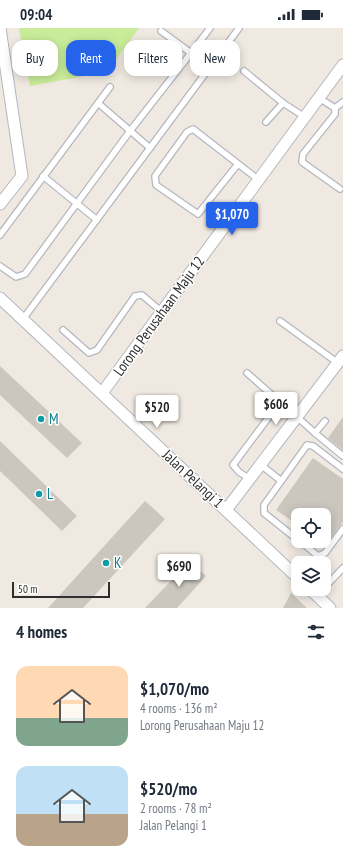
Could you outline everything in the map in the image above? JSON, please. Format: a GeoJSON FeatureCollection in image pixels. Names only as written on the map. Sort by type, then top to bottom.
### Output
{"type":"FeatureCollection","features":[{"type":"Feature","properties":{"kind":"street"},"geometry":{"type":"LineString","coordinates":[[0,28],[22,176],[0,204]]}},
{"type":"Feature","properties":{"kind":"street","name":"Lorong Perusahaan Maju 12"},"geometry":{"type":"LineString","coordinates":[[102,394],[343,65]]}},
{"type":"Feature","properties":{"kind":"street","name":"Jalan Pelangi 1"},"geometry":{"type":"LineString","coordinates":[[0,298],[291,571]]}},
{"type":"Feature","properties":{"kind":"street"},"geometry":{"type":"LineString","coordinates":[[226,510],[340,360]]}},
{"type":"Feature","properties":{"kind":"street"},"geometry":{"type":"LineString","coordinates":[[322,596],[330,608]]}},
{"type":"Feature","properties":{"kind":"lane"},"geometry":{"type":"LineString","coordinates":[[201,40],[210,28]]}},
{"type":"Feature","properties":{"kind":"lane"},"geometry":{"type":"LineString","coordinates":[[230,40],[239,28]]}},
{"type":"Feature","properties":{"kind":"lane"},"geometry":{"type":"LineString","coordinates":[[161,30],[190,52]]}},
{"type":"Feature","properties":{"kind":"lane"},"geometry":{"type":"LineString","coordinates":[[0,266],[16,277],[25,274],[130,131],[190,54]]}},
{"type":"Feature","properties":{"kind":"lane"},"geometry":{"type":"LineString","coordinates":[[244,71],[284,103],[305,117]]}},
{"type":"Feature","properties":{"kind":"lane"},"geometry":{"type":"LineString","coordinates":[[23,319],[204,76]]}},
{"type":"Feature","properties":{"kind":"lane"},"geometry":{"type":"LineString","coordinates":[[0,235],[110,87]]}},
{"type":"Feature","properties":{"kind":"lane"},"geometry":{"type":"LineString","coordinates":[[319,98],[335,108]]}},
{"type":"Feature","properties":{"kind":"lane"},"geometry":{"type":"LineString","coordinates":[[335,108],[343,102]]}},
{"type":"Feature","properties":{"kind":"lane"},"geometry":{"type":"LineString","coordinates":[[98,103],[150,148]]}},
{"type":"Feature","properties":{"kind":"lane"},"geometry":{"type":"LineString","coordinates":[[266,122],[284,103]]}},
{"type":"Feature","properties":{"kind":"lane"},"geometry":{"type":"LineString","coordinates":[[335,108],[335,114],[303,154],[302,162],[340,189]]}},
{"type":"Feature","properties":{"kind":"lane"},"geometry":{"type":"LineString","coordinates":[[238,164],[198,214],[156,185],[155,176],[186,132],[193,129],[259,180]]}},
{"type":"Feature","properties":{"kind":"lane"},"geometry":{"type":"LineString","coordinates":[[43,176],[97,220]]}},
{"type":"Feature","properties":{"kind":"lane"},"geometry":{"type":"LineString","coordinates":[[63,330],[89,353],[96,350],[136,296],[142,295],[162,312]]}},
{"type":"Feature","properties":{"kind":"lane"},"geometry":{"type":"LineString","coordinates":[[280,321],[340,360]]}},
{"type":"Feature","properties":{"kind":"lane"},"geometry":{"type":"LineString","coordinates":[[247,374],[272,395],[277,406],[233,465],[239,472],[250,479]]}},
{"type":"Feature","properties":{"kind":"lane"},"geometry":{"type":"LineString","coordinates":[[297,417],[343,456]]}},
{"type":"Feature","properties":{"kind":"lane"},"geometry":{"type":"LineString","coordinates":[[315,433],[325,422]]}},
{"type":"Feature","properties":{"kind":"lane"},"geometry":{"type":"LineString","coordinates":[[291,534],[264,513],[264,505],[280,480],[306,445],[313,446],[343,470]]}},
{"type":"Feature","properties":{"kind":"lane"},"geometry":{"type":"LineString","coordinates":[[261,465],[280,480]]}},
{"type":"Feature","properties":{"kind":"lane"},"geometry":{"type":"LineString","coordinates":[[331,545],[343,529]]}},
{"type":"Feature","properties":{"kind":"lane"},"geometry":{"type":"LineString","coordinates":[[308,548],[318,556],[325,553],[329,548]]}},
{"type":"Feature","properties":{"kind":"lane"},"geometry":{"type":"LineString","coordinates":[[331,579],[343,568]]}},
{"type":"Feature","properties":{"kind":"green space"},"geometry":{"type":"Polygon","coordinates":[[[19,28],[139,28],[130,40],[124,40],[124,49],[116,60],[116,40],[66,40],[66,76],[85,76],[30,86],[28,76],[58,76],[58,40],[21,40],[19,28]]]}},
{"type":"Feature","properties":{"kind":"building","name":"M"},"geometry":{"type":"Polygon","coordinates":[[[0,366],[82,443],[67,458],[0,395],[0,366]]]}},
{"type":"Feature","properties":{"kind":"building"},"geometry":{"type":"Polygon","coordinates":[[[343,417],[343,450],[328,438],[343,417]]]}},
{"type":"Feature","properties":{"kind":"building","name":"L"},"geometry":{"type":"Polygon","coordinates":[[[0,441],[77,516],[62,531],[0,471],[0,441]]]}},
{"type":"Feature","properties":{"kind":"building"},"geometry":{"type":"Polygon","coordinates":[[[313,458],[343,479],[343,522],[331,538],[331,508],[291,508],[291,520],[276,510],[313,458]]]}},
{"type":"Feature","properties":{"kind":"building","name":"K"},"geometry":{"type":"Polygon","coordinates":[[[145,501],[165,519],[83,608],[48,608],[145,501]]]}},
{"type":"Feature","properties":{"kind":"building"},"geometry":{"type":"Polygon","coordinates":[[[190,561],[206,576],[177,608],[145,608],[190,561]]]}},
{"type":"Feature","properties":{"kind":"building"},"geometry":{"type":"Polygon","coordinates":[[[291,593],[291,596],[294,596],[307,608],[283,608],[291,593]]]}},
{"type":"Feature","properties":{"kind":"place","name":"M"},"geometry":{"type":"Point","coordinates":[41,419]}},
{"type":"Feature","properties":{"kind":"place","name":"L"},"geometry":{"type":"Point","coordinates":[39,494]}},
{"type":"Feature","properties":{"kind":"place","name":"K"},"geometry":{"type":"Point","coordinates":[106,563]}}]}
